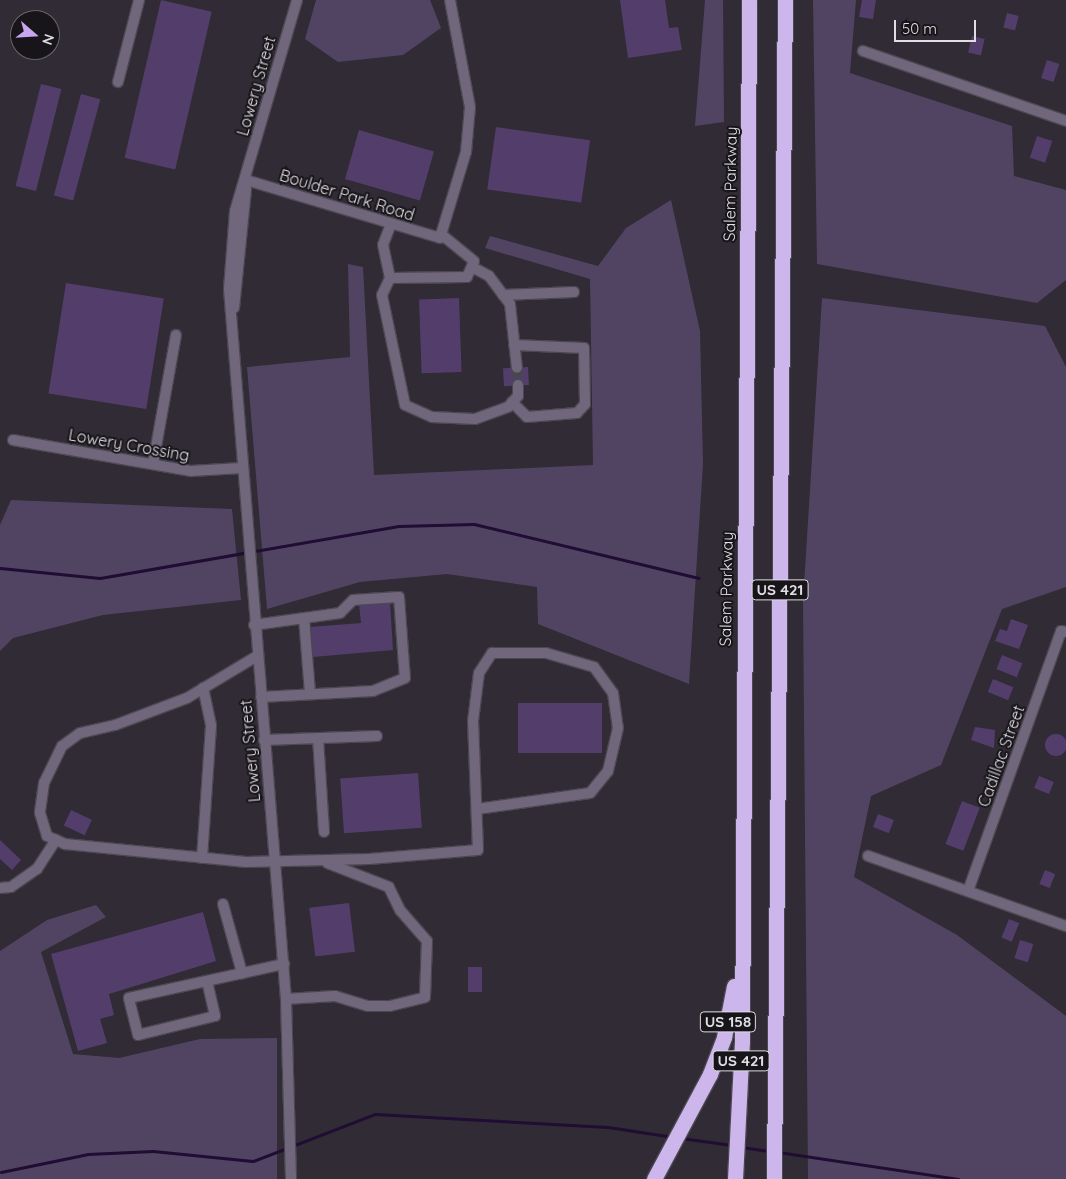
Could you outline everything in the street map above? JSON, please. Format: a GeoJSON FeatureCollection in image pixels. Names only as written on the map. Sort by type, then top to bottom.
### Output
{"type":"FeatureCollection","features":[{"type":"Feature","properties":{"kind":"highway","name":"Salem Parkway"},"geometry":{"type":"LineString","coordinates":[[735,1179],[740,943],[748,0]]}},
{"type":"Feature","properties":{"kind":"highway","name":"US 421"},"geometry":{"type":"LineString","coordinates":[[774,1179],[785,0]]}},
{"type":"Feature","properties":{"kind":"highway","name":"US 158"},"geometry":{"type":"LineString","coordinates":[[654,1179],[691,1116],[718,1055],[740,943]]}},
{"type":"Feature","properties":{"kind":"street"},"geometry":{"type":"LineString","coordinates":[[118,82],[139,0]]}},
{"type":"Feature","properties":{"kind":"street","name":"Lowery Street"},"geometry":{"type":"LineString","coordinates":[[291,1179],[284,964],[241,468],[232,321],[246,180],[298,0]]}},
{"type":"Feature","properties":{"kind":"street"},"geometry":{"type":"LineString","coordinates":[[440,236],[466,152],[470,107],[450,0]]}},
{"type":"Feature","properties":{"kind":"street"},"geometry":{"type":"LineString","coordinates":[[862,51],[1066,121]]}},
{"type":"Feature","properties":{"kind":"street","name":"Boulder Park Road"},"geometry":{"type":"LineString","coordinates":[[246,180],[391,224],[440,236],[466,252],[474,268],[489,276],[510,304],[517,368]]}},
{"type":"Feature","properties":{"kind":"street"},"geometry":{"type":"LineString","coordinates":[[391,224],[383,245],[390,278],[382,294],[406,406],[432,417],[475,419],[512,402],[518,385]]}},
{"type":"Feature","properties":{"kind":"street"},"geometry":{"type":"LineString","coordinates":[[390,278],[459,279],[474,268]]}},
{"type":"Feature","properties":{"kind":"street"},"geometry":{"type":"LineString","coordinates":[[503,295],[574,292]]}},
{"type":"Feature","properties":{"kind":"street"},"geometry":{"type":"LineString","coordinates":[[154,464],[176,335]]}},
{"type":"Feature","properties":{"kind":"street"},"geometry":{"type":"LineString","coordinates":[[512,402],[527,417],[578,413],[585,404],[584,348],[514,345]]}},
{"type":"Feature","properties":{"kind":"street","name":"Lowery Crossing"},"geometry":{"type":"LineString","coordinates":[[13,440],[191,471],[241,468]]}},
{"type":"Feature","properties":{"kind":"street"},"geometry":{"type":"LineString","coordinates":[[254,625],[340,613],[353,600],[399,597],[405,678],[373,691],[310,692],[261,697]]}},
{"type":"Feature","properties":{"kind":"street"},"geometry":{"type":"LineString","coordinates":[[304,618],[310,692]]}},
{"type":"Feature","properties":{"kind":"street","name":"Cadillac Street"},"geometry":{"type":"LineString","coordinates":[[968,891],[1064,632]]}},
{"type":"Feature","properties":{"kind":"street"},"geometry":{"type":"LineString","coordinates":[[257,656],[203,688],[115,725],[80,733],[62,746],[44,783],[40,814],[47,836],[56,840],[246,862],[274,858],[295,863],[324,862],[478,850],[476,809],[473,720],[479,673],[492,653],[546,653],[594,667],[613,693],[618,728],[608,771],[590,793],[476,809]]}},
{"type":"Feature","properties":{"kind":"street"},"geometry":{"type":"LineString","coordinates":[[202,858],[211,725],[203,688]]}},
{"type":"Feature","properties":{"kind":"street"},"geometry":{"type":"LineString","coordinates":[[264,740],[377,736]]}},
{"type":"Feature","properties":{"kind":"street"},"geometry":{"type":"LineString","coordinates":[[318,738],[324,832]]}},
{"type":"Feature","properties":{"kind":"street"},"geometry":{"type":"LineString","coordinates":[[0,888],[11,887],[37,869],[56,840]]}},
{"type":"Feature","properties":{"kind":"street"},"geometry":{"type":"LineString","coordinates":[[868,856],[1066,926]]}},
{"type":"Feature","properties":{"kind":"street"},"geometry":{"type":"LineString","coordinates":[[286,999],[335,996],[382,1006],[413,1003],[425,997],[426,941],[400,910],[389,887],[324,862]]}},
{"type":"Feature","properties":{"kind":"street"},"geometry":{"type":"LineString","coordinates":[[223,904],[242,973]]}},
{"type":"Feature","properties":{"kind":"street"},"geometry":{"type":"LineString","coordinates":[[207,980],[214,1016],[138,1035],[129,998],[207,980],[284,964]]}},
{"type":"Feature","properties":{"kind":"shaded area"},"geometry":{"type":"Polygon","coordinates":[[[316,0],[430,0],[441,28],[403,55],[338,62],[305,39],[316,0]]]}},
{"type":"Feature","properties":{"kind":"shaded area"},"geometry":{"type":"Polygon","coordinates":[[[705,0],[723,0],[724,122],[695,126],[705,0]]]}},
{"type":"Feature","properties":{"kind":"shaded area"},"geometry":{"type":"Polygon","coordinates":[[[813,0],[856,0],[850,73],[1012,126],[1014,176],[1066,190],[1066,280],[1037,303],[817,264],[813,0]]]}},
{"type":"Feature","properties":{"kind":"shaded area"},"geometry":{"type":"Polygon","coordinates":[[[671,200],[700,331],[703,464],[689,684],[538,624],[537,587],[447,574],[360,582],[267,609],[247,367],[350,357],[348,264],[363,267],[374,475],[593,465],[590,279],[485,248],[490,236],[598,266],[626,228],[671,200]]]}},
{"type":"Feature","properties":{"kind":"shaded area"},"geometry":{"type":"Polygon","coordinates":[[[822,298],[1045,326],[1066,367],[1066,587],[1002,609],[941,765],[871,796],[854,877],[957,935],[1066,1016],[1066,1179],[808,1179],[803,601],[822,298]]]}},
{"type":"Feature","properties":{"kind":"shaded area"},"geometry":{"type":"Polygon","coordinates":[[[11,500],[232,509],[241,600],[103,615],[13,638],[0,651],[0,525],[11,500]]]}},
{"type":"Feature","properties":{"kind":"shaded area"},"geometry":{"type":"Polygon","coordinates":[[[96,905],[106,917],[41,952],[73,1054],[119,1058],[200,1039],[277,1038],[277,1179],[0,1179],[0,951],[47,920],[96,905]]]}},
{"type":"Feature","properties":{"kind":"building"},"geometry":{"type":"Polygon","coordinates":[[[161,0],[212,12],[175,170],[125,158],[161,0]]]}},
{"type":"Feature","properties":{"kind":"building"},"geometry":{"type":"Polygon","coordinates":[[[620,0],[665,0],[669,28],[678,27],[682,50],[628,58],[620,0]]]}},
{"type":"Feature","properties":{"kind":"building"},"geometry":{"type":"Polygon","coordinates":[[[862,0],[876,0],[873,19],[859,17],[862,0]]]}},
{"type":"Feature","properties":{"kind":"building"},"geometry":{"type":"Polygon","coordinates":[[[1007,13],[1019,16],[1015,30],[1003,28],[1007,13]]]}},
{"type":"Feature","properties":{"kind":"building"},"geometry":{"type":"Polygon","coordinates":[[[972,36],[985,39],[981,55],[968,53],[972,36]]]}},
{"type":"Feature","properties":{"kind":"building"},"geometry":{"type":"Polygon","coordinates":[[[1047,60],[1059,64],[1053,82],[1041,78],[1047,60]]]}},
{"type":"Feature","properties":{"kind":"building"},"geometry":{"type":"Polygon","coordinates":[[[41,84],[61,89],[36,191],[16,186],[41,84]]]}},
{"type":"Feature","properties":{"kind":"building"},"geometry":{"type":"Polygon","coordinates":[[[81,94],[100,99],[73,201],[54,195],[81,94]]]}},
{"type":"Feature","properties":{"kind":"building"},"geometry":{"type":"Polygon","coordinates":[[[496,127],[590,140],[581,203],[487,189],[496,127]]]}},
{"type":"Feature","properties":{"kind":"building"},"geometry":{"type":"Polygon","coordinates":[[[359,130],[434,151],[420,201],[345,179],[359,130]]]}},
{"type":"Feature","properties":{"kind":"building"},"geometry":{"type":"Polygon","coordinates":[[[1037,136],[1052,141],[1045,163],[1030,158],[1037,136]]]}},
{"type":"Feature","properties":{"kind":"building"},"geometry":{"type":"Polygon","coordinates":[[[66,283],[164,298],[146,409],[48,394],[66,283]]]}},
{"type":"Feature","properties":{"kind":"building"},"geometry":{"type":"Polygon","coordinates":[[[459,298],[462,372],[422,373],[419,299],[459,298]]]}},
{"type":"Feature","properties":{"kind":"building"},"geometry":{"type":"Polygon","coordinates":[[[528,367],[529,385],[504,386],[503,368],[528,367]]]}},
{"type":"Feature","properties":{"kind":"building"},"geometry":{"type":"Polygon","coordinates":[[[390,602],[393,650],[313,657],[310,627],[361,623],[359,604],[390,602]]]}},
{"type":"Feature","properties":{"kind":"building"},"geometry":{"type":"Polygon","coordinates":[[[1011,619],[1028,625],[1019,649],[995,641],[1000,629],[1007,631],[1011,619]]]}},
{"type":"Feature","properties":{"kind":"building"},"geometry":{"type":"Polygon","coordinates":[[[1002,655],[1022,663],[1017,677],[996,669],[1002,655]]]}},
{"type":"Feature","properties":{"kind":"building"},"geometry":{"type":"Polygon","coordinates":[[[993,679],[1013,687],[1008,700],[988,692],[993,679]]]}},
{"type":"Feature","properties":{"kind":"building"},"geometry":{"type":"Polygon","coordinates":[[[518,703],[602,703],[602,753],[518,753],[518,703]]]}},
{"type":"Feature","properties":{"kind":"building"},"geometry":{"type":"Polygon","coordinates":[[[975,727],[995,730],[994,748],[971,740],[975,727]]]}},
{"type":"Feature","properties":{"kind":"building"},"geometry":{"type":"Polygon","coordinates":[[[1052,734],[1060,734],[1067,741],[1067,749],[1060,756],[1052,756],[1045,749],[1045,741],[1052,734]]]}},
{"type":"Feature","properties":{"kind":"building"},"geometry":{"type":"Polygon","coordinates":[[[418,773],[422,828],[344,833],[340,778],[418,773]]]}},
{"type":"Feature","properties":{"kind":"building"},"geometry":{"type":"Polygon","coordinates":[[[1039,776],[1054,782],[1049,794],[1034,788],[1039,776]]]}},
{"type":"Feature","properties":{"kind":"building"},"geometry":{"type":"Polygon","coordinates":[[[962,801],[980,808],[963,851],[946,844],[962,801]]]}},
{"type":"Feature","properties":{"kind":"building"},"geometry":{"type":"Polygon","coordinates":[[[71,810],[92,820],[85,835],[64,825],[71,810]]]}},
{"type":"Feature","properties":{"kind":"building"},"geometry":{"type":"Polygon","coordinates":[[[878,814],[894,820],[889,833],[873,827],[878,814]]]}},
{"type":"Feature","properties":{"kind":"building"},"geometry":{"type":"Polygon","coordinates":[[[0,840],[21,860],[12,870],[0,859],[0,840]]]}},
{"type":"Feature","properties":{"kind":"building"},"geometry":{"type":"Polygon","coordinates":[[[1045,870],[1055,874],[1050,888],[1039,884],[1045,870]]]}},
{"type":"Feature","properties":{"kind":"building"},"geometry":{"type":"Polygon","coordinates":[[[349,903],[355,952],[315,957],[309,908],[349,903]]]}},
{"type":"Feature","properties":{"kind":"building"},"geometry":{"type":"Polygon","coordinates":[[[203,912],[216,961],[109,994],[114,1015],[100,1019],[107,1043],[78,1051],[51,954],[203,912]]]}},
{"type":"Feature","properties":{"kind":"building"},"geometry":{"type":"Polygon","coordinates":[[[1009,919],[1019,923],[1012,942],[1002,938],[1009,919]]]}},
{"type":"Feature","properties":{"kind":"building"},"geometry":{"type":"Polygon","coordinates":[[[1020,940],[1033,944],[1028,962],[1014,958],[1020,940]]]}},
{"type":"Feature","properties":{"kind":"building"},"geometry":{"type":"Polygon","coordinates":[[[468,967],[482,967],[482,992],[468,992],[468,967]]]}},
{"type":"Feature","properties":{"kind":"waterway"},"geometry":{"type":"LineString","coordinates":[[0,568],[100,578],[399,526],[474,524],[699,578]]}},
{"type":"Feature","properties":{"kind":"waterway"},"geometry":{"type":"LineString","coordinates":[[1,1172],[88,1154],[153,1151],[253,1161],[375,1114],[608,1127],[673,1137]]}},
{"type":"Feature","properties":{"kind":"waterway"},"geometry":{"type":"LineString","coordinates":[[681,1138],[732,1145]]}},
{"type":"Feature","properties":{"kind":"waterway"},"geometry":{"type":"LineString","coordinates":[[741,1147],[769,1151]]}},
{"type":"Feature","properties":{"kind":"waterway"},"geometry":{"type":"LineString","coordinates":[[778,1152],[958,1179]]}},
{"type":"Feature","properties":{"kind":"tunnel"},"geometry":{"type":"LineString","coordinates":[[517,368],[518,385]]}}]}
